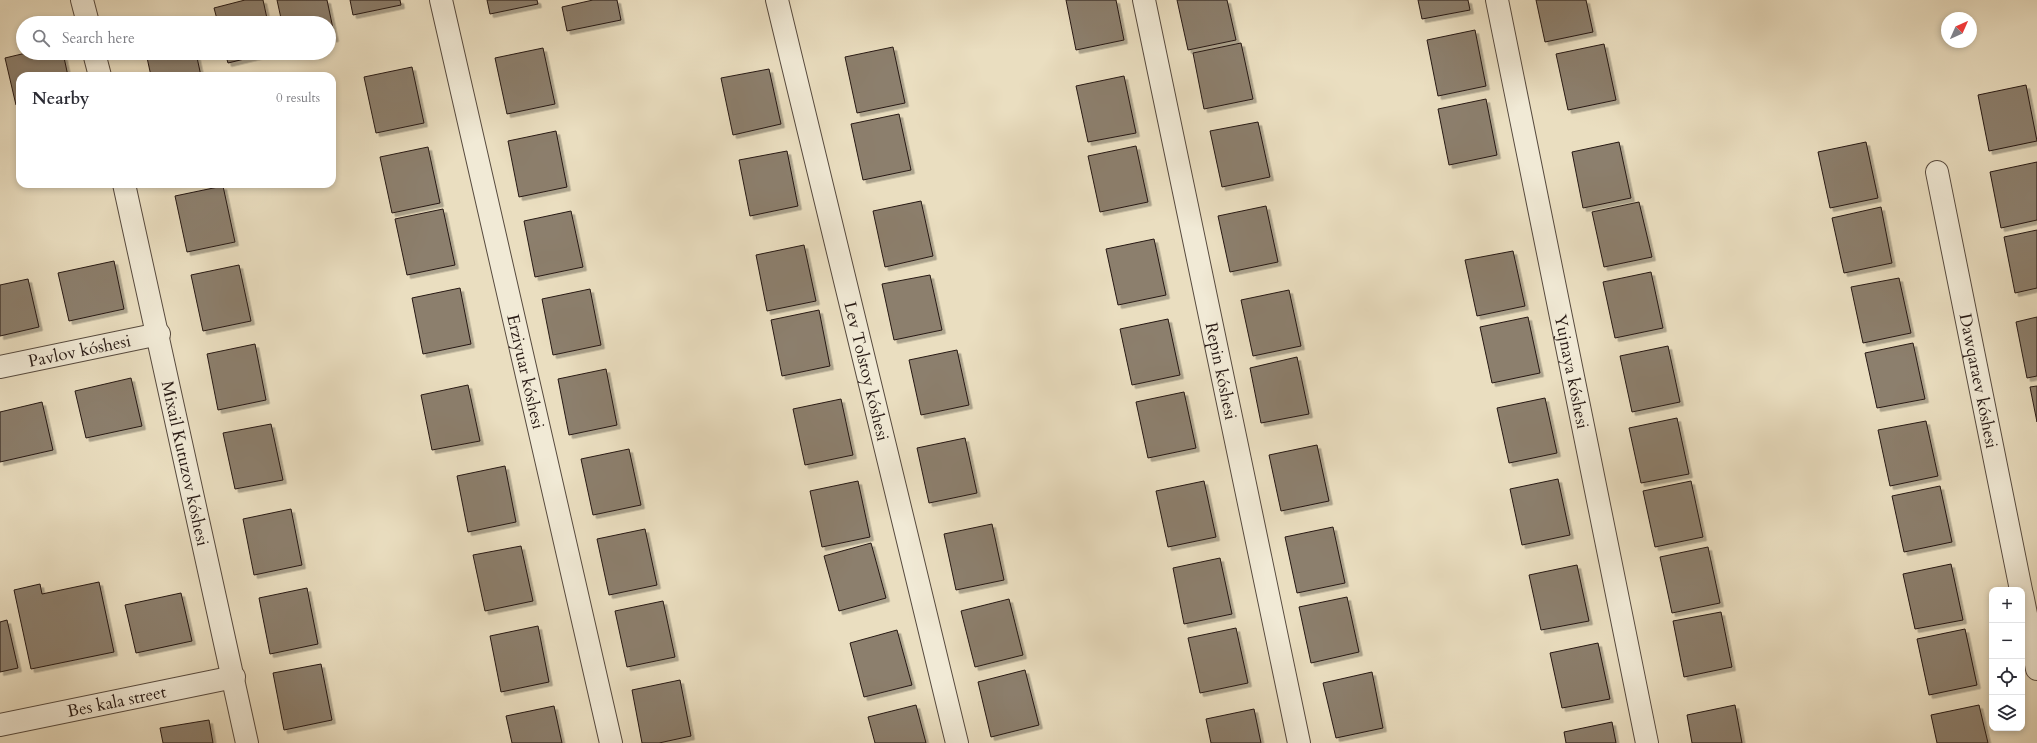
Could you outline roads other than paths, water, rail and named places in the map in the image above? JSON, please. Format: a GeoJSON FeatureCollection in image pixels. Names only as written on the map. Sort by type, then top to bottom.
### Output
{"type":"FeatureCollection","features":[{"type":"Feature","properties":{"kind":"street"},"geometry":{"type":"LineString","coordinates":[[82,0],[86,16]]}},
{"type":"Feature","properties":{"kind":"street","name":"Erziyuar kóshesi"},"geometry":{"type":"LineString","coordinates":[[441,0],[611,743]]}},
{"type":"Feature","properties":{"kind":"street","name":"Lev Tolstoy kóshesi"},"geometry":{"type":"LineString","coordinates":[[777,0],[957,743]]}},
{"type":"Feature","properties":{"kind":"street","name":"Repin kóshesi"},"geometry":{"type":"LineString","coordinates":[[1144,0],[1299,743]]}},
{"type":"Feature","properties":{"kind":"street","name":"Yujnaya kóshesi"},"geometry":{"type":"LineString","coordinates":[[1497,0],[1647,743]]}},
{"type":"Feature","properties":{"kind":"street"},"geometry":{"type":"LineString","coordinates":[[96,60],[99,72]]}},
{"type":"Feature","properties":{"kind":"street","name":"Dawqaraev kóshesi"},"geometry":{"type":"LineString","coordinates":[[1937,172],[2020,587]]}},
{"type":"Feature","properties":{"kind":"street","name":"Mixail Kutuzov kóshesi"},"geometry":{"type":"LineString","coordinates":[[125,188],[159,334],[247,743]]}},
{"type":"Feature","properties":{"kind":"street","name":"Pavlov kóshesi"},"geometry":{"type":"LineString","coordinates":[[0,368],[159,334]]}},
{"type":"Feature","properties":{"kind":"street"},"geometry":{"type":"LineString","coordinates":[[2025,609],[2037,669]]}},
{"type":"Feature","properties":{"kind":"street","name":"Bes kala street"},"geometry":{"type":"LineString","coordinates":[[0,725],[234,677]]}}]}
